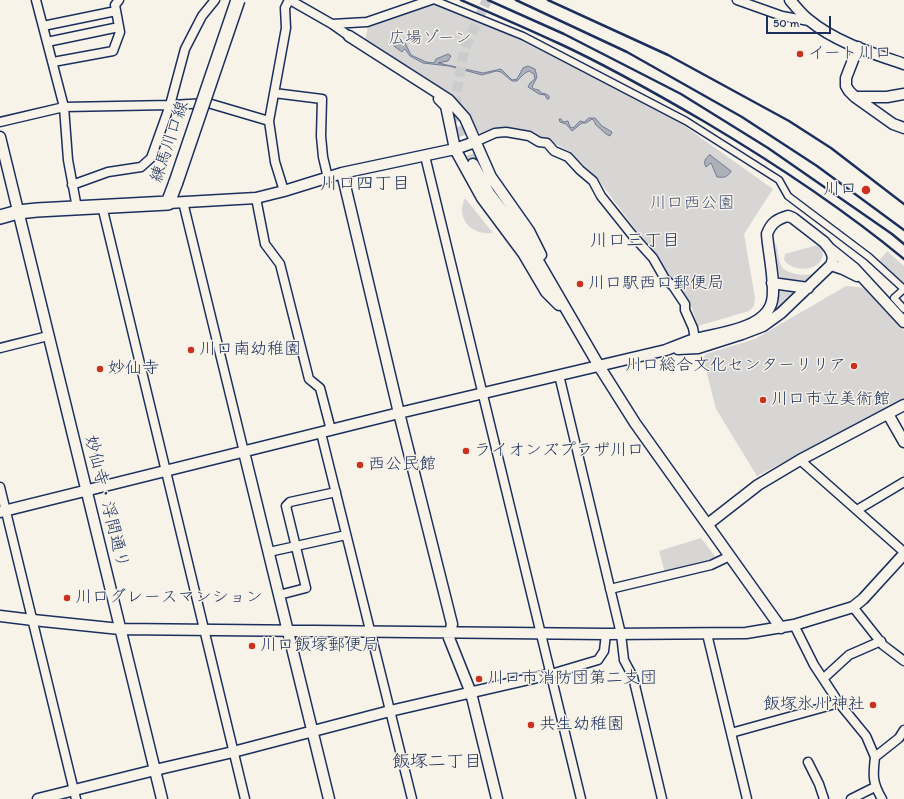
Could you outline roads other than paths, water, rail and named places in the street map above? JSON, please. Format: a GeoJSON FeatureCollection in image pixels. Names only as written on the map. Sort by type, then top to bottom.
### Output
{"type":"FeatureCollection","features":[{"type":"Feature","properties":{"kind":"main road","name":"練馬川口線"},"geometry":{"type":"LineString","coordinates":[[0,217],[18,212],[168,203],[238,0]]}},
{"type":"Feature","properties":{"kind":"street"},"geometry":{"type":"LineString","coordinates":[[36,0],[64,107],[68,160],[77,208]]}},
{"type":"Feature","properties":{"kind":"street"},"geometry":{"type":"LineString","coordinates":[[53,62],[113,51],[120,32],[115,5],[119,0]]}},
{"type":"Feature","properties":{"kind":"street"},"geometry":{"type":"LineString","coordinates":[[72,185],[108,172],[141,167],[151,158],[170,105],[185,49],[202,16],[215,0]]}},
{"type":"Feature","properties":{"kind":"street"},"geometry":{"type":"LineString","coordinates":[[284,191],[275,162],[269,121],[286,28],[285,8],[290,0],[332,24],[431,90],[449,100],[465,118],[491,177],[529,231],[564,296],[569,314]]}},
{"type":"Feature","properties":{"kind":"street"},"geometry":{"type":"LineString","coordinates":[[332,24],[367,22],[431,0]]}},
{"type":"Feature","properties":{"kind":"street"},"geometry":{"type":"LineString","coordinates":[[434,0],[521,35],[686,121],[780,180],[788,196],[869,257],[904,289],[894,298],[904,309]]}},
{"type":"Feature","properties":{"kind":"street"},"geometry":{"type":"LineString","coordinates":[[737,0],[782,16],[809,21]]}},
{"type":"Feature","properties":{"kind":"street"},"geometry":{"type":"LineString","coordinates":[[790,0],[809,21],[827,32],[858,47],[904,64]]}},
{"type":"Feature","properties":{"kind":"street"},"geometry":{"type":"LineString","coordinates":[[43,26],[116,11]]}},
{"type":"Feature","properties":{"kind":"street"},"geometry":{"type":"LineString","coordinates":[[47,42],[119,27]]}},
{"type":"Feature","properties":{"kind":"street"},"geometry":{"type":"LineString","coordinates":[[858,47],[846,78],[849,91],[892,124],[904,128]]}},
{"type":"Feature","properties":{"kind":"street"},"geometry":{"type":"LineString","coordinates":[[431,90],[446,106],[455,149],[482,198],[523,253],[546,292],[569,314]]}},
{"type":"Feature","properties":{"kind":"street"},"geometry":{"type":"LineString","coordinates":[[274,93],[322,99],[321,136],[323,157],[328,178]]}},
{"type":"Feature","properties":{"kind":"street"},"geometry":{"type":"LineString","coordinates":[[855,97],[887,98],[904,94]]}},
{"type":"Feature","properties":{"kind":"street"},"geometry":{"type":"LineString","coordinates":[[0,122],[64,107],[208,103],[269,121]]}},
{"type":"Feature","properties":{"kind":"street"},"geometry":{"type":"LineString","coordinates":[[168,203],[256,198],[342,173],[455,149],[495,133],[506,132],[529,136],[539,142],[547,143],[554,151],[568,157],[593,181],[601,196],[653,258],[665,279],[673,286],[685,304],[685,310],[695,340]]}},
{"type":"Feature","properties":{"kind":"street","name":"妙仙寺・浮間通り"},"geometry":{"type":"LineString","coordinates":[[0,137],[162,799]]}},
{"type":"Feature","properties":{"kind":"street"},"geometry":{"type":"LineString","coordinates":[[425,156],[582,799]]}},
{"type":"Feature","properties":{"kind":"street"},"geometry":{"type":"LineString","coordinates":[[473,164],[489,193],[530,247],[599,366],[635,423],[782,628]]}},
{"type":"Feature","properties":{"kind":"street"},"geometry":{"type":"LineString","coordinates":[[342,173],[399,413],[452,624],[449,638],[470,693],[497,799]]}},
{"type":"Feature","properties":{"kind":"street"},"geometry":{"type":"LineString","coordinates":[[256,198],[265,244],[280,264],[309,379],[320,388],[336,492],[412,799]]}},
{"type":"Feature","properties":{"kind":"street"},"geometry":{"type":"LineString","coordinates":[[183,202],[329,799]]}},
{"type":"Feature","properties":{"kind":"street"},"geometry":{"type":"LineString","coordinates":[[102,206],[245,799]]}},
{"type":"Feature","properties":{"kind":"street"},"geometry":{"type":"LineString","coordinates":[[3,511],[399,413],[666,350],[695,340],[740,328],[760,318],[767,312],[772,300],[772,283],[767,234],[769,227],[775,221],[788,216],[793,218],[824,242],[829,248],[833,255],[831,265],[771,321],[753,331],[698,348],[666,350]]}},
{"type":"Feature","properties":{"kind":"street"},"geometry":{"type":"LineString","coordinates":[[829,248],[854,268],[904,322]]}},
{"type":"Feature","properties":{"kind":"street"},"geometry":{"type":"LineString","coordinates":[[831,265],[853,274],[873,289]]}},
{"type":"Feature","properties":{"kind":"street"},"geometry":{"type":"LineString","coordinates":[[772,283],[808,288]]}},
{"type":"Feature","properties":{"kind":"street"},"geometry":{"type":"LineString","coordinates":[[0,348],[48,336]]}},
{"type":"Feature","properties":{"kind":"street"},"geometry":{"type":"LineString","coordinates":[[559,375],[621,634],[624,660],[633,677],[662,799]]}},
{"type":"Feature","properties":{"kind":"street"},"geometry":{"type":"LineString","coordinates":[[708,524],[758,485],[800,460],[904,405]]}},
{"type":"Feature","properties":{"kind":"street"},"geometry":{"type":"LineString","coordinates":[[888,414],[904,442]]}},
{"type":"Feature","properties":{"kind":"street"},"geometry":{"type":"LineString","coordinates":[[0,616],[120,629],[706,634],[746,633],[782,628],[853,607],[863,599],[904,553],[800,460]]}},
{"type":"Feature","properties":{"kind":"street"},"geometry":{"type":"LineString","coordinates":[[857,510],[904,482]]}},
{"type":"Feature","properties":{"kind":"street"},"geometry":{"type":"LineString","coordinates":[[0,487],[3,511],[33,620],[75,794]]}},
{"type":"Feature","properties":{"kind":"street"},"geometry":{"type":"LineString","coordinates":[[279,595],[306,588],[286,506],[290,502],[336,492]]}},
{"type":"Feature","properties":{"kind":"street"},"geometry":{"type":"LineString","coordinates":[[269,552],[346,535]]}},
{"type":"Feature","properties":{"kind":"street"},"geometry":{"type":"LineString","coordinates":[[610,589],[711,565],[730,556]]}},
{"type":"Feature","properties":{"kind":"street"},"geometry":{"type":"LineString","coordinates":[[853,607],[883,645],[904,661]]}},
{"type":"Feature","properties":{"kind":"street"},"geometry":{"type":"LineString","coordinates":[[794,625],[814,664],[839,703],[866,736],[875,757],[873,774],[875,787],[882,799]]}},
{"type":"Feature","properties":{"kind":"street"},"geometry":{"type":"LineString","coordinates":[[38,799],[75,794],[154,770],[234,752],[390,711],[551,674],[598,660],[604,651],[606,634]]}},
{"type":"Feature","properties":{"kind":"street"},"geometry":{"type":"LineString","coordinates":[[706,634],[747,799]]}},
{"type":"Feature","properties":{"kind":"street"},"geometry":{"type":"LineString","coordinates":[[824,678],[849,655],[881,641]]}},
{"type":"Feature","properties":{"kind":"street"},"geometry":{"type":"LineString","coordinates":[[731,733],[839,703]]}},
{"type":"Feature","properties":{"kind":"street"},"geometry":{"type":"LineString","coordinates":[[875,757],[899,738],[904,730]]}},
{"type":"Feature","properties":{"kind":"street"},"geometry":{"type":"LineString","coordinates":[[808,762],[819,784],[824,799]]}},
{"type":"Feature","properties":{"kind":"street"},"geometry":{"type":"LineString","coordinates":[[851,799],[875,787]]}},
{"type":"Feature","properties":{"kind":"tunnel"},"geometry":{"type":"LineString","coordinates":[[473,164],[462,132],[456,98],[464,50],[487,0]]}},
{"type":"Feature","properties":{"kind":"railway"},"geometry":{"type":"LineString","coordinates":[[461,0],[546,37],[595,61],[705,122],[832,204],[904,259]]}},
{"type":"Feature","properties":{"kind":"railway"},"geometry":{"type":"LineString","coordinates":[[488,0],[564,34],[681,94],[768,148],[892,234],[904,244]]}},
{"type":"Feature","properties":{"kind":"railway"},"geometry":{"type":"LineString","coordinates":[[516,0],[627,52],[742,117],[817,166],[904,230]]}},
{"type":"Feature","properties":{"kind":"railway"},"geometry":{"type":"LineString","coordinates":[[548,0],[668,55],[789,121],[831,148],[904,204]]}},
{"type":"Feature","properties":{"kind":"place","name":"イート川口"},"geometry":{"type":"Point","coordinates":[800,54]}},
{"type":"Feature","properties":{"kind":"place","name":"川口"},"geometry":{"type":"Point","coordinates":[866,190]}},
{"type":"Feature","properties":{"kind":"place","name":"川口駅西口郵便局"},"geometry":{"type":"Point","coordinates":[580,284]}},
{"type":"Feature","properties":{"kind":"place","name":"川口南幼稚園"},"geometry":{"type":"Point","coordinates":[191,350]}},
{"type":"Feature","properties":{"kind":"place","name":"川口総合文化センターリリア"},"geometry":{"type":"Point","coordinates":[854,366]}},
{"type":"Feature","properties":{"kind":"place","name":"妙仙寺"},"geometry":{"type":"Point","coordinates":[100,369]}},
{"type":"Feature","properties":{"kind":"place","name":"川口市立美術館"},"geometry":{"type":"Point","coordinates":[763,400]}},
{"type":"Feature","properties":{"kind":"place","name":"ライオンズプラザ川口"},"geometry":{"type":"Point","coordinates":[466,451]}},
{"type":"Feature","properties":{"kind":"place","name":"西公民館"},"geometry":{"type":"Point","coordinates":[360,465]}},
{"type":"Feature","properties":{"kind":"place","name":"川口グレースマンション"},"geometry":{"type":"Point","coordinates":[67,598]}},
{"type":"Feature","properties":{"kind":"place","name":"川口飯塚郵便局"},"geometry":{"type":"Point","coordinates":[252,646]}},
{"type":"Feature","properties":{"kind":"place","name":"川口市消防団第二支団"},"geometry":{"type":"Point","coordinates":[479,679]}},
{"type":"Feature","properties":{"kind":"place","name":"飯塚氷川神社"},"geometry":{"type":"Point","coordinates":[873,705]}},
{"type":"Feature","properties":{"kind":"place","name":"共生幼稚園"},"geometry":{"type":"Point","coordinates":[531,725]}},
{"type":"Feature","properties":{"kind":"district","name":"川口四丁目"},"geometry":{"type":"Point","coordinates":[365,184]}},
{"type":"Feature","properties":{"kind":"district","name":"川口三丁目"},"geometry":{"type":"Point","coordinates":[635,241]}},
{"type":"Feature","properties":{"kind":"district","name":"飯塚二丁目"},"geometry":{"type":"Point","coordinates":[437,762]}},
{"type":"Feature","properties":{"kind":"park label","name":"広場ゾーン"},"geometry":{"type":"Point","coordinates":[430,39]}},
{"type":"Feature","properties":{"kind":"park label","name":"川口西公園"},"geometry":{"type":"Point","coordinates":[692,204]}}]}
